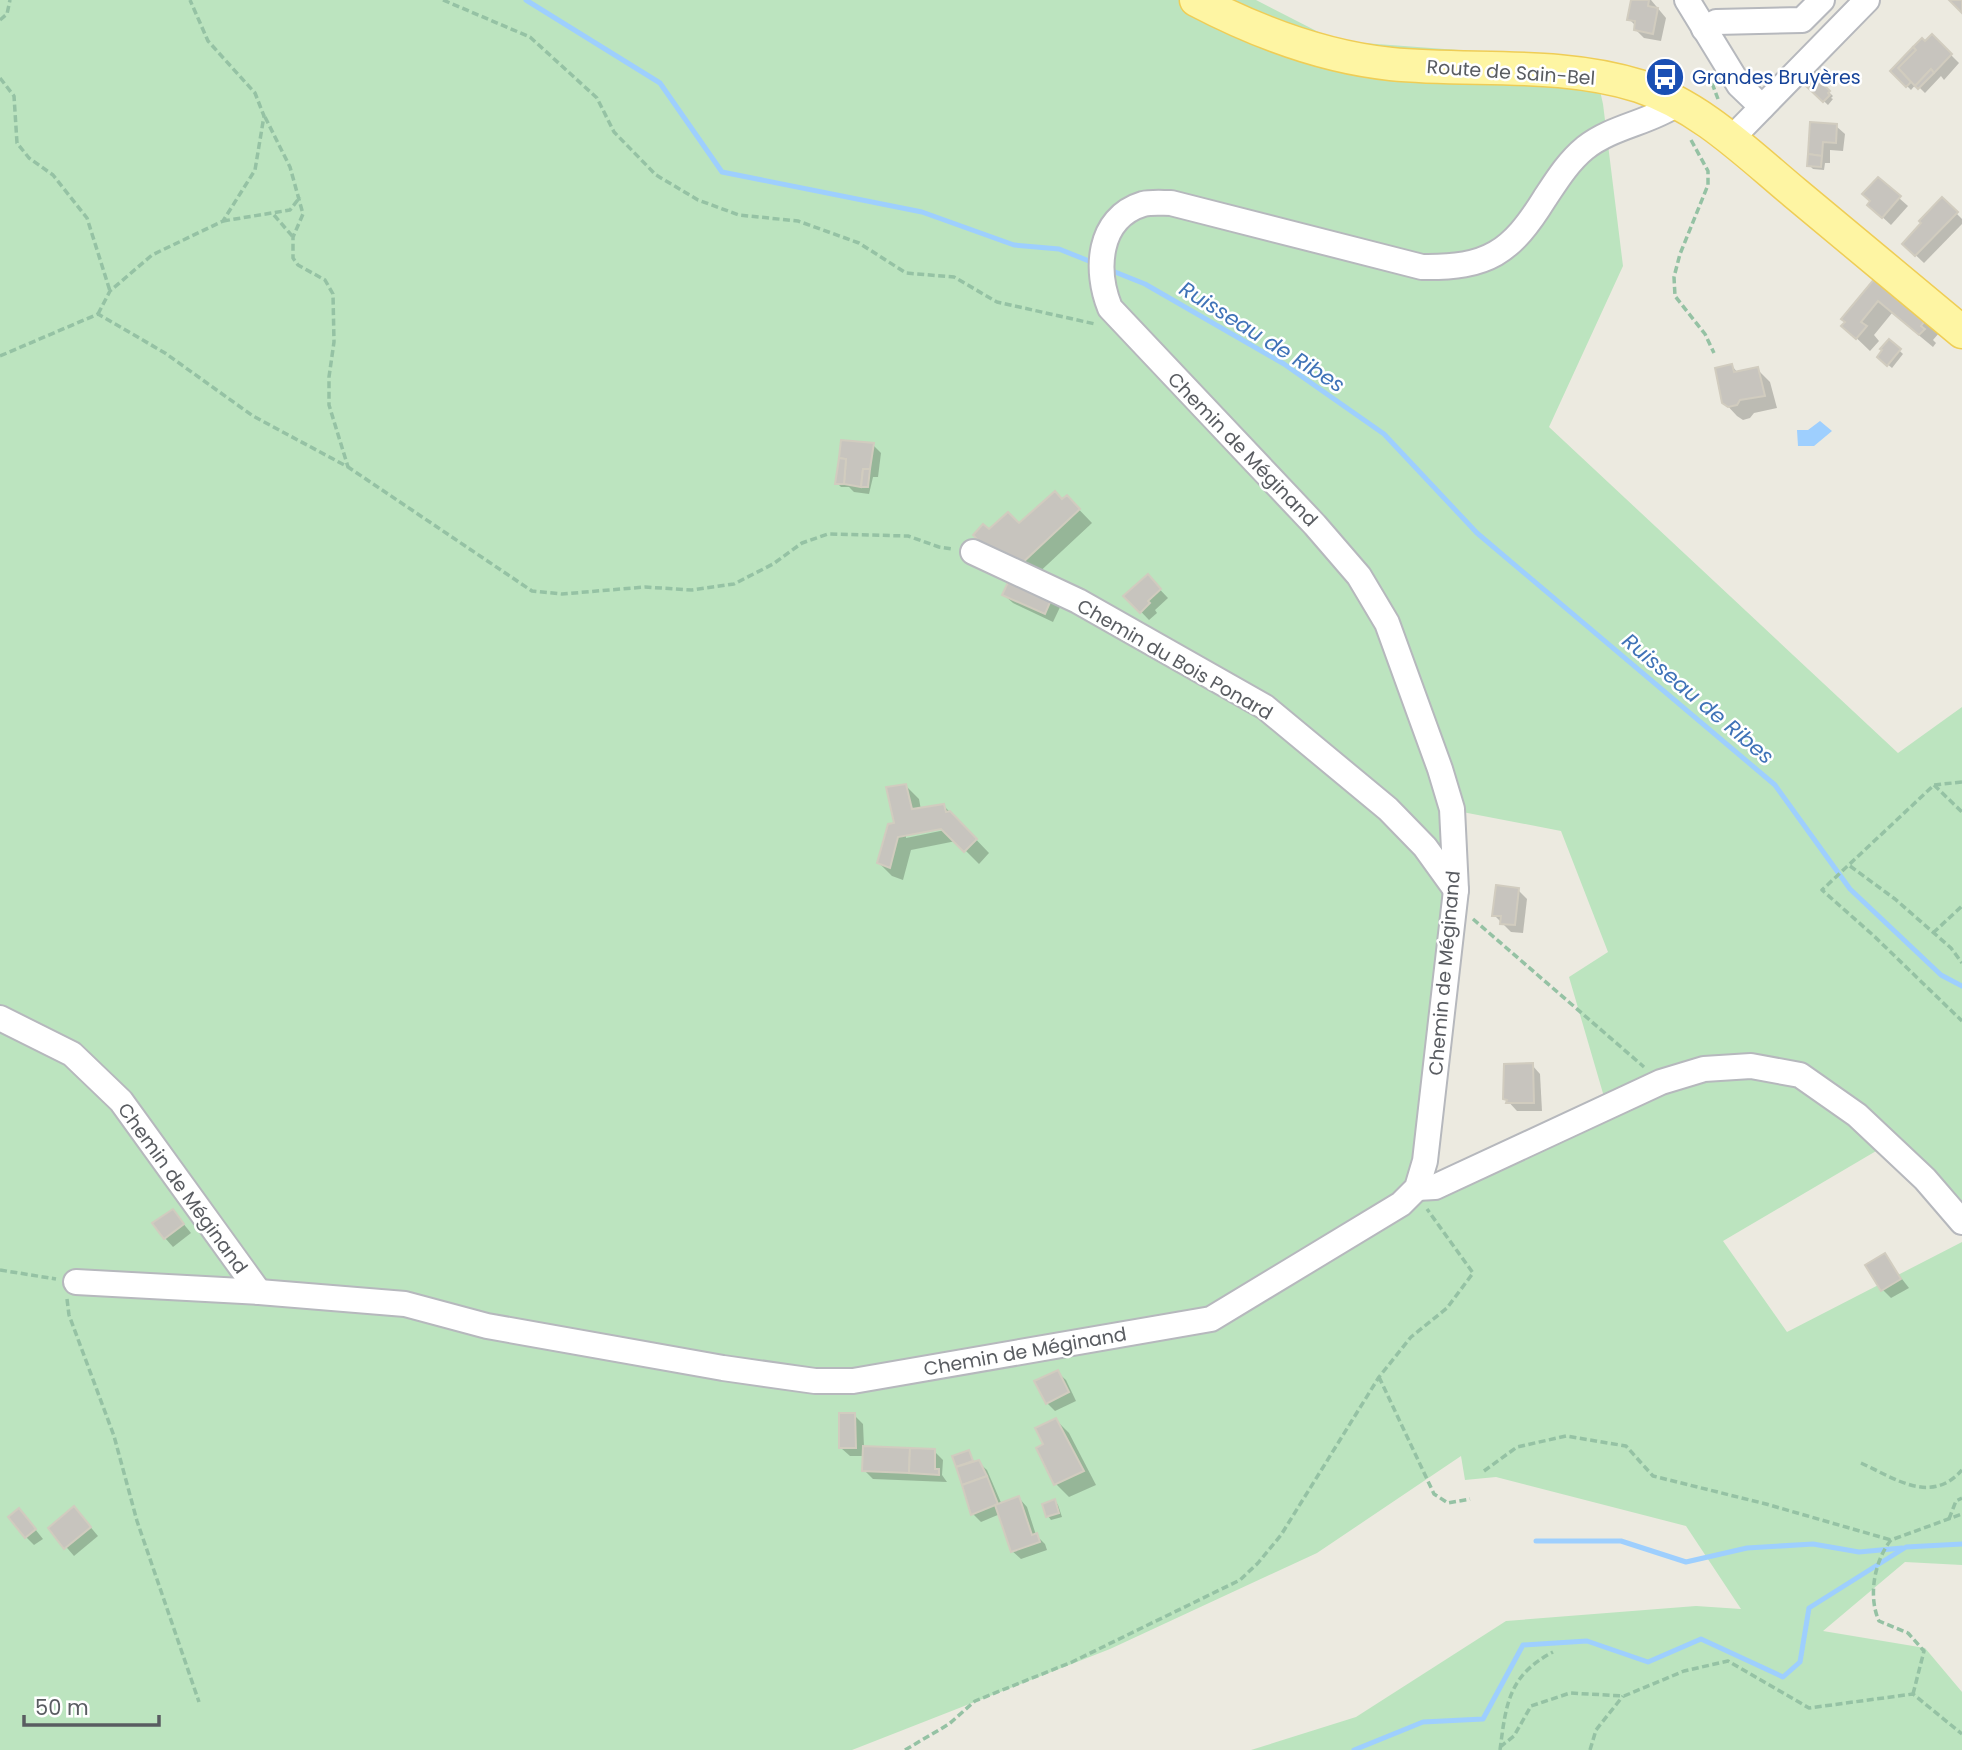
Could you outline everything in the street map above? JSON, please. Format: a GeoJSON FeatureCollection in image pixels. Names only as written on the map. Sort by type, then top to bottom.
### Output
{"type":"FeatureCollection","features":[{"type":"Feature","properties":{"kind":"main road","name":"Route de Sain-Bel"},"geometry":{"type":"LineString","coordinates":[[1196,0],[1293,43],[1339,56],[1391,64],[1569,73],[1595,76],[1647,89],[1715,125],[1962,332]]}},
{"type":"Feature","properties":{"kind":"street"},"geometry":{"type":"LineString","coordinates":[[1687,0],[1739,85],[1762,107]]}},
{"type":"Feature","properties":{"kind":"street"},"geometry":{"type":"LineString","coordinates":[[1704,29],[1716,23],[1802,19],[1822,0]]}},
{"type":"Feature","properties":{"kind":"street"},"geometry":{"type":"LineString","coordinates":[[1731,139],[1867,0]]}},
{"type":"Feature","properties":{"kind":"street","name":"Chemin de Méginand"},"geometry":{"type":"LineString","coordinates":[[76,1282],[259,1292],[405,1304],[487,1325],[723,1368],[815,1381],[853,1381],[1211,1319],[1401,1204],[1417,1188],[1425,1161],[1456,890],[1452,809],[1440,769],[1387,623],[1359,576],[1315,525],[1110,308],[1101,266],[1109,233],[1125,212],[1145,203],[1171,203],[1422,267],[1454,268],[1482,260],[1505,248],[1526,228],[1560,175],[1586,147],[1611,132],[1662,114],[1677,104]]}},
{"type":"Feature","properties":{"kind":"street","name":"Chemin du Bois Ponard"},"geometry":{"type":"LineString","coordinates":[[972,552],[1078,601],[1265,707],[1388,809],[1425,847],[1456,890]]}},
{"type":"Feature","properties":{"kind":"street","name":"Chemin de Méginand"},"geometry":{"type":"LineString","coordinates":[[0,1018],[72,1055],[121,1101],[259,1292]]}},
{"type":"Feature","properties":{"kind":"street"},"geometry":{"type":"LineString","coordinates":[[1417,1188],[1435,1188],[1661,1082],[1704,1069],[1751,1066],[1800,1075],[1857,1115],[1926,1178],[1962,1222]]}},
{"type":"Feature","properties":{"kind":"path"},"geometry":{"type":"LineString","coordinates":[[0,20],[7,14],[10,0]]}},
{"type":"Feature","properties":{"kind":"path"},"geometry":{"type":"LineString","coordinates":[[190,0],[208,41],[255,93],[290,167],[303,214],[293,237],[293,258],[298,265],[325,280],[333,294],[334,342],[329,377],[329,405],[348,467]]}},
{"type":"Feature","properties":{"kind":"path"},"geometry":{"type":"LineString","coordinates":[[443,0],[530,37],[597,98],[614,132],[656,175],[698,200],[739,215],[798,221],[859,243],[906,273],[954,277],[997,302],[1132,333]]}},
{"type":"Feature","properties":{"kind":"path"},"geometry":{"type":"LineString","coordinates":[[0,78],[13,96],[17,143],[29,158],[53,175],[87,218],[110,290]]}},
{"type":"Feature","properties":{"kind":"path"},"geometry":{"type":"LineString","coordinates":[[1677,104],[1681,124],[1708,171],[1709,185],[1680,254],[1674,277],[1675,296],[1705,334],[1714,354]]}},
{"type":"Feature","properties":{"kind":"path"},"geometry":{"type":"LineString","coordinates":[[223,221],[254,170],[264,116]]}},
{"type":"Feature","properties":{"kind":"path"},"geometry":{"type":"LineString","coordinates":[[0,356],[98,314],[110,290],[152,255],[223,221],[290,210],[300,197]]}},
{"type":"Feature","properties":{"kind":"path"},"geometry":{"type":"LineString","coordinates":[[274,214],[293,237]]}},
{"type":"Feature","properties":{"kind":"path"},"geometry":{"type":"LineString","coordinates":[[98,314],[165,353],[253,416],[348,467],[532,590],[562,594],[645,587],[692,590],[734,584],[773,564],[802,543],[828,534],[908,536],[939,547],[972,552]]}},
{"type":"Feature","properties":{"kind":"path"},"geometry":{"type":"LineString","coordinates":[[1962,782],[1934,785],[1822,890],[1962,1021]]}},
{"type":"Feature","properties":{"kind":"path"},"geometry":{"type":"LineString","coordinates":[[1934,785],[1962,812]]}},
{"type":"Feature","properties":{"kind":"path"},"geometry":{"type":"LineString","coordinates":[[1848,868],[1895,899],[1951,948],[1962,962]]}},
{"type":"Feature","properties":{"kind":"path"},"geometry":{"type":"LineString","coordinates":[[1456,890],[1474,921],[1661,1082]]}},
{"type":"Feature","properties":{"kind":"path"},"geometry":{"type":"LineString","coordinates":[[1933,933],[1962,906]]}},
{"type":"Feature","properties":{"kind":"path"},"geometry":{"type":"LineString","coordinates":[[905,1750],[949,1724],[975,1701],[1072,1662],[1240,1580],[1258,1563],[1281,1535],[1379,1377],[1411,1337],[1447,1308],[1473,1273],[1423,1203],[1417,1188]]}},
{"type":"Feature","properties":{"kind":"path"},"geometry":{"type":"LineString","coordinates":[[0,1270],[76,1282],[67,1300],[69,1315],[114,1436],[137,1521],[200,1702]]}},
{"type":"Feature","properties":{"kind":"path"},"geometry":{"type":"LineString","coordinates":[[1379,1377],[1434,1494],[1448,1503],[1470,1499]]}},
{"type":"Feature","properties":{"kind":"path"},"geometry":{"type":"LineString","coordinates":[[1484,1471],[1517,1447],[1566,1436],[1626,1446],[1653,1476],[1766,1504],[1891,1540]]}},
{"type":"Feature","properties":{"kind":"path"},"geometry":{"type":"LineString","coordinates":[[1861,1463],[1908,1485],[1930,1489],[1952,1481],[1962,1470]]}},
{"type":"Feature","properties":{"kind":"path"},"geometry":{"type":"LineString","coordinates":[[1949,1519],[1956,1502],[1962,1498]]}},
{"type":"Feature","properties":{"kind":"path"},"geometry":{"type":"LineString","coordinates":[[1913,1694],[1924,1651],[1908,1633],[1879,1621],[1874,1609],[1879,1560],[1891,1540],[1962,1514]]}},
{"type":"Feature","properties":{"kind":"path"},"geometry":{"type":"LineString","coordinates":[[1500,1749],[1512,1690],[1520,1676],[1536,1661],[1553,1652]]}},
{"type":"Feature","properties":{"kind":"path"},"geometry":{"type":"LineString","coordinates":[[1500,1749],[1514,1736],[1531,1706],[1570,1693],[1624,1696],[1684,1671],[1728,1661],[1809,1708],[1913,1694],[1962,1734]]}},
{"type":"Feature","properties":{"kind":"path"},"geometry":{"type":"LineString","coordinates":[[1590,1750],[1596,1730],[1624,1696]]}},
{"type":"Feature","properties":{"kind":"green space"},"geometry":{"type":"Polygon","coordinates":[[[0,0],[1256,0],[1336,41],[1593,60],[1603,104],[1623,266],[1549,427],[1898,753],[1962,707],[1962,1222],[1888,1144],[1723,1241],[1787,1332],[1962,1242],[1962,1565],[1905,1562],[1823,1631],[1925,1648],[1962,1692],[1962,1750],[1251,1750],[1356,1717],[1506,1621],[1696,1606],[1741,1609],[1686,1526],[1496,1477],[1465,1480],[1461,1456],[1317,1553],[1110,1649],[852,1750],[0,1750],[0,0]],[[1452,810],[1418,1188],[1607,1107],[1569,977],[1608,952],[1561,831],[1452,810]]]}},
{"type":"Feature","properties":{"kind":"water"},"geometry":{"type":"Polygon","coordinates":[[[1820,421],[1832,431],[1814,446],[1798,446],[1797,430],[1808,430],[1820,421]]]}},
{"type":"Feature","properties":{"kind":"building"},"geometry":{"type":"Polygon","coordinates":[[[1631,0],[1649,0],[1648,6],[1658,8],[1653,34],[1634,30],[1635,21],[1627,20],[1631,0]]]}},
{"type":"Feature","properties":{"kind":"building"},"geometry":{"type":"Polygon","coordinates":[[[1949,0],[1962,0],[1962,13],[1949,0]]]}},
{"type":"Feature","properties":{"kind":"building"},"geometry":{"type":"Polygon","coordinates":[[[1932,34],[1952,54],[1934,73],[1931,69],[1915,86],[1898,68],[1916,50],[1913,47],[1922,38],[1925,41],[1932,34]]]}},
{"type":"Feature","properties":{"kind":"building"},"geometry":{"type":"Polygon","coordinates":[[[1913,47],[1916,50],[1898,68],[1911,82],[1906,87],[1890,71],[1913,47]]]}},
{"type":"Feature","properties":{"kind":"building"},"geometry":{"type":"Polygon","coordinates":[[[1931,69],[1934,73],[1918,89],[1915,86],[1931,69]]]}},
{"type":"Feature","properties":{"kind":"building"},"geometry":{"type":"Polygon","coordinates":[[[1815,76],[1830,91],[1830,95],[1823,102],[1806,86],[1815,76]]]}},
{"type":"Feature","properties":{"kind":"building"},"geometry":{"type":"Polygon","coordinates":[[[1810,122],[1837,124],[1836,143],[1823,142],[1822,156],[1808,154],[1810,122]]]}},
{"type":"Feature","properties":{"kind":"building"},"geometry":{"type":"Polygon","coordinates":[[[1808,154],[1822,156],[1821,167],[1807,166],[1808,154]]]}},
{"type":"Feature","properties":{"kind":"building"},"geometry":{"type":"Polygon","coordinates":[[[1878,177],[1901,196],[1882,218],[1867,205],[1870,201],[1862,194],[1878,177]]]}},
{"type":"Feature","properties":{"kind":"building"},"geometry":{"type":"Polygon","coordinates":[[[1942,197],[1958,212],[1915,256],[1902,244],[1942,197]]]}},
{"type":"Feature","properties":{"kind":"building"},"geometry":{"type":"Polygon","coordinates":[[[1876,277],[1927,318],[1921,326],[1925,329],[1919,335],[1878,301],[1861,322],[1867,326],[1856,339],[1841,326],[1845,322],[1841,319],[1876,277]]]}},
{"type":"Feature","properties":{"kind":"building"},"geometry":{"type":"Polygon","coordinates":[[[1889,339],[1901,349],[1887,366],[1877,357],[1889,339]]]}},
{"type":"Feature","properties":{"kind":"building"},"geometry":{"type":"Polygon","coordinates":[[[1732,364],[1734,372],[1758,367],[1765,396],[1740,400],[1737,405],[1728,407],[1722,403],[1715,368],[1732,364]]]}},
{"type":"Feature","properties":{"kind":"building"},"geometry":{"type":"Polygon","coordinates":[[[841,440],[874,443],[870,469],[863,469],[861,487],[844,484],[846,459],[839,458],[841,440]]]}},
{"type":"Feature","properties":{"kind":"building"},"geometry":{"type":"Polygon","coordinates":[[[839,458],[846,459],[844,484],[835,484],[839,458]]]}},
{"type":"Feature","properties":{"kind":"building"},"geometry":{"type":"Polygon","coordinates":[[[863,469],[870,469],[868,487],[861,487],[863,469]]]}},
{"type":"Feature","properties":{"kind":"building"},"geometry":{"type":"Polygon","coordinates":[[[1055,491],[1062,499],[1067,495],[1080,509],[1019,566],[990,553],[973,535],[983,524],[989,529],[1008,512],[1019,523],[1055,491]]]}},
{"type":"Feature","properties":{"kind":"building"},"geometry":{"type":"Polygon","coordinates":[[[1012,574],[1054,593],[1045,614],[1002,595],[1012,574]]]}},
{"type":"Feature","properties":{"kind":"building"},"geometry":{"type":"Polygon","coordinates":[[[1148,574],[1161,589],[1140,613],[1123,596],[1148,574]]]}},
{"type":"Feature","properties":{"kind":"building"},"geometry":{"type":"Polygon","coordinates":[[[906,784],[912,809],[944,804],[946,812],[950,811],[977,839],[964,852],[941,829],[898,837],[890,868],[877,863],[888,824],[894,823],[886,787],[906,784]]]}},
{"type":"Feature","properties":{"kind":"building"},"geometry":{"type":"Polygon","coordinates":[[[1496,885],[1519,888],[1515,925],[1500,924],[1501,916],[1492,916],[1496,885]]]}},
{"type":"Feature","properties":{"kind":"building"},"geometry":{"type":"Polygon","coordinates":[[[1533,1063],[1534,1103],[1506,1103],[1507,1100],[1503,1099],[1504,1064],[1533,1063]]]}},
{"type":"Feature","properties":{"kind":"building"},"geometry":{"type":"Polygon","coordinates":[[[173,1209],[184,1224],[164,1239],[152,1223],[173,1209]]]}},
{"type":"Feature","properties":{"kind":"building"},"geometry":{"type":"Polygon","coordinates":[[[1885,1253],[1901,1279],[1881,1291],[1865,1265],[1885,1253]]]}},
{"type":"Feature","properties":{"kind":"building"},"geometry":{"type":"Polygon","coordinates":[[[1058,1370],[1069,1392],[1046,1404],[1034,1381],[1058,1370]]]}},
{"type":"Feature","properties":{"kind":"building"},"geometry":{"type":"Polygon","coordinates":[[[839,1413],[855,1413],[856,1448],[839,1448],[839,1413]]]}},
{"type":"Feature","properties":{"kind":"building"},"geometry":{"type":"Polygon","coordinates":[[[1056,1418],[1084,1471],[1054,1485],[1036,1448],[1043,1444],[1035,1428],[1056,1418]]]}},
{"type":"Feature","properties":{"kind":"building"},"geometry":{"type":"Polygon","coordinates":[[[863,1446],[910,1448],[909,1473],[862,1471],[863,1446]]]}},
{"type":"Feature","properties":{"kind":"building"},"geometry":{"type":"Polygon","coordinates":[[[910,1448],[935,1449],[935,1469],[939,1469],[939,1475],[909,1473],[910,1448]]]}},
{"type":"Feature","properties":{"kind":"building"},"geometry":{"type":"Polygon","coordinates":[[[969,1450],[973,1461],[956,1467],[952,1456],[969,1450]]]}},
{"type":"Feature","properties":{"kind":"building"},"geometry":{"type":"Polygon","coordinates":[[[979,1460],[987,1476],[962,1485],[956,1467],[979,1460]]]}},
{"type":"Feature","properties":{"kind":"building"},"geometry":{"type":"Polygon","coordinates":[[[987,1476],[998,1504],[971,1515],[962,1485],[987,1476]]]}},
{"type":"Feature","properties":{"kind":"building"},"geometry":{"type":"Polygon","coordinates":[[[1019,1496],[1032,1535],[1037,1533],[1040,1542],[1011,1552],[995,1505],[1019,1496]]]}},
{"type":"Feature","properties":{"kind":"building"},"geometry":{"type":"Polygon","coordinates":[[[1055,1499],[1059,1513],[1046,1517],[1042,1504],[1055,1499]]]}},
{"type":"Feature","properties":{"kind":"building"},"geometry":{"type":"Polygon","coordinates":[[[74,1506],[91,1527],[64,1549],[48,1528],[74,1506]]]}},
{"type":"Feature","properties":{"kind":"building"},"geometry":{"type":"Polygon","coordinates":[[[19,1508],[36,1529],[25,1538],[8,1517],[19,1508]]]}},
{"type":"Feature","properties":{"kind":"waterway","name":"Ruisseau de Ribes"},"geometry":{"type":"LineString","coordinates":[[526,0],[660,83],[722,172],[922,212],[1014,245],[1059,249],[1094,263]]}},
{"type":"Feature","properties":{"kind":"waterway","name":"Ruisseau de Ribes"},"geometry":{"type":"LineString","coordinates":[[1110,270],[1145,284],[1284,364],[1384,434],[1477,533],[1775,785],[1850,889],[1941,975],[1962,986]]}},
{"type":"Feature","properties":{"kind":"waterway"},"geometry":{"type":"LineString","coordinates":[[1536,1541],[1621,1541],[1686,1562],[1747,1548],[1813,1544],[1859,1552],[1902,1548]]}},
{"type":"Feature","properties":{"kind":"waterway"},"geometry":{"type":"LineString","coordinates":[[1354,1750],[1423,1722],[1483,1719],[1523,1645],[1587,1641],[1648,1662],[1701,1639],[1783,1677],[1800,1662],[1809,1608],[1906,1547],[1962,1544]]}},
{"type":"Feature","properties":{"kind":"place","name":"Grandes Bruyères"},"geometry":{"type":"Point","coordinates":[1665,77]}}]}
